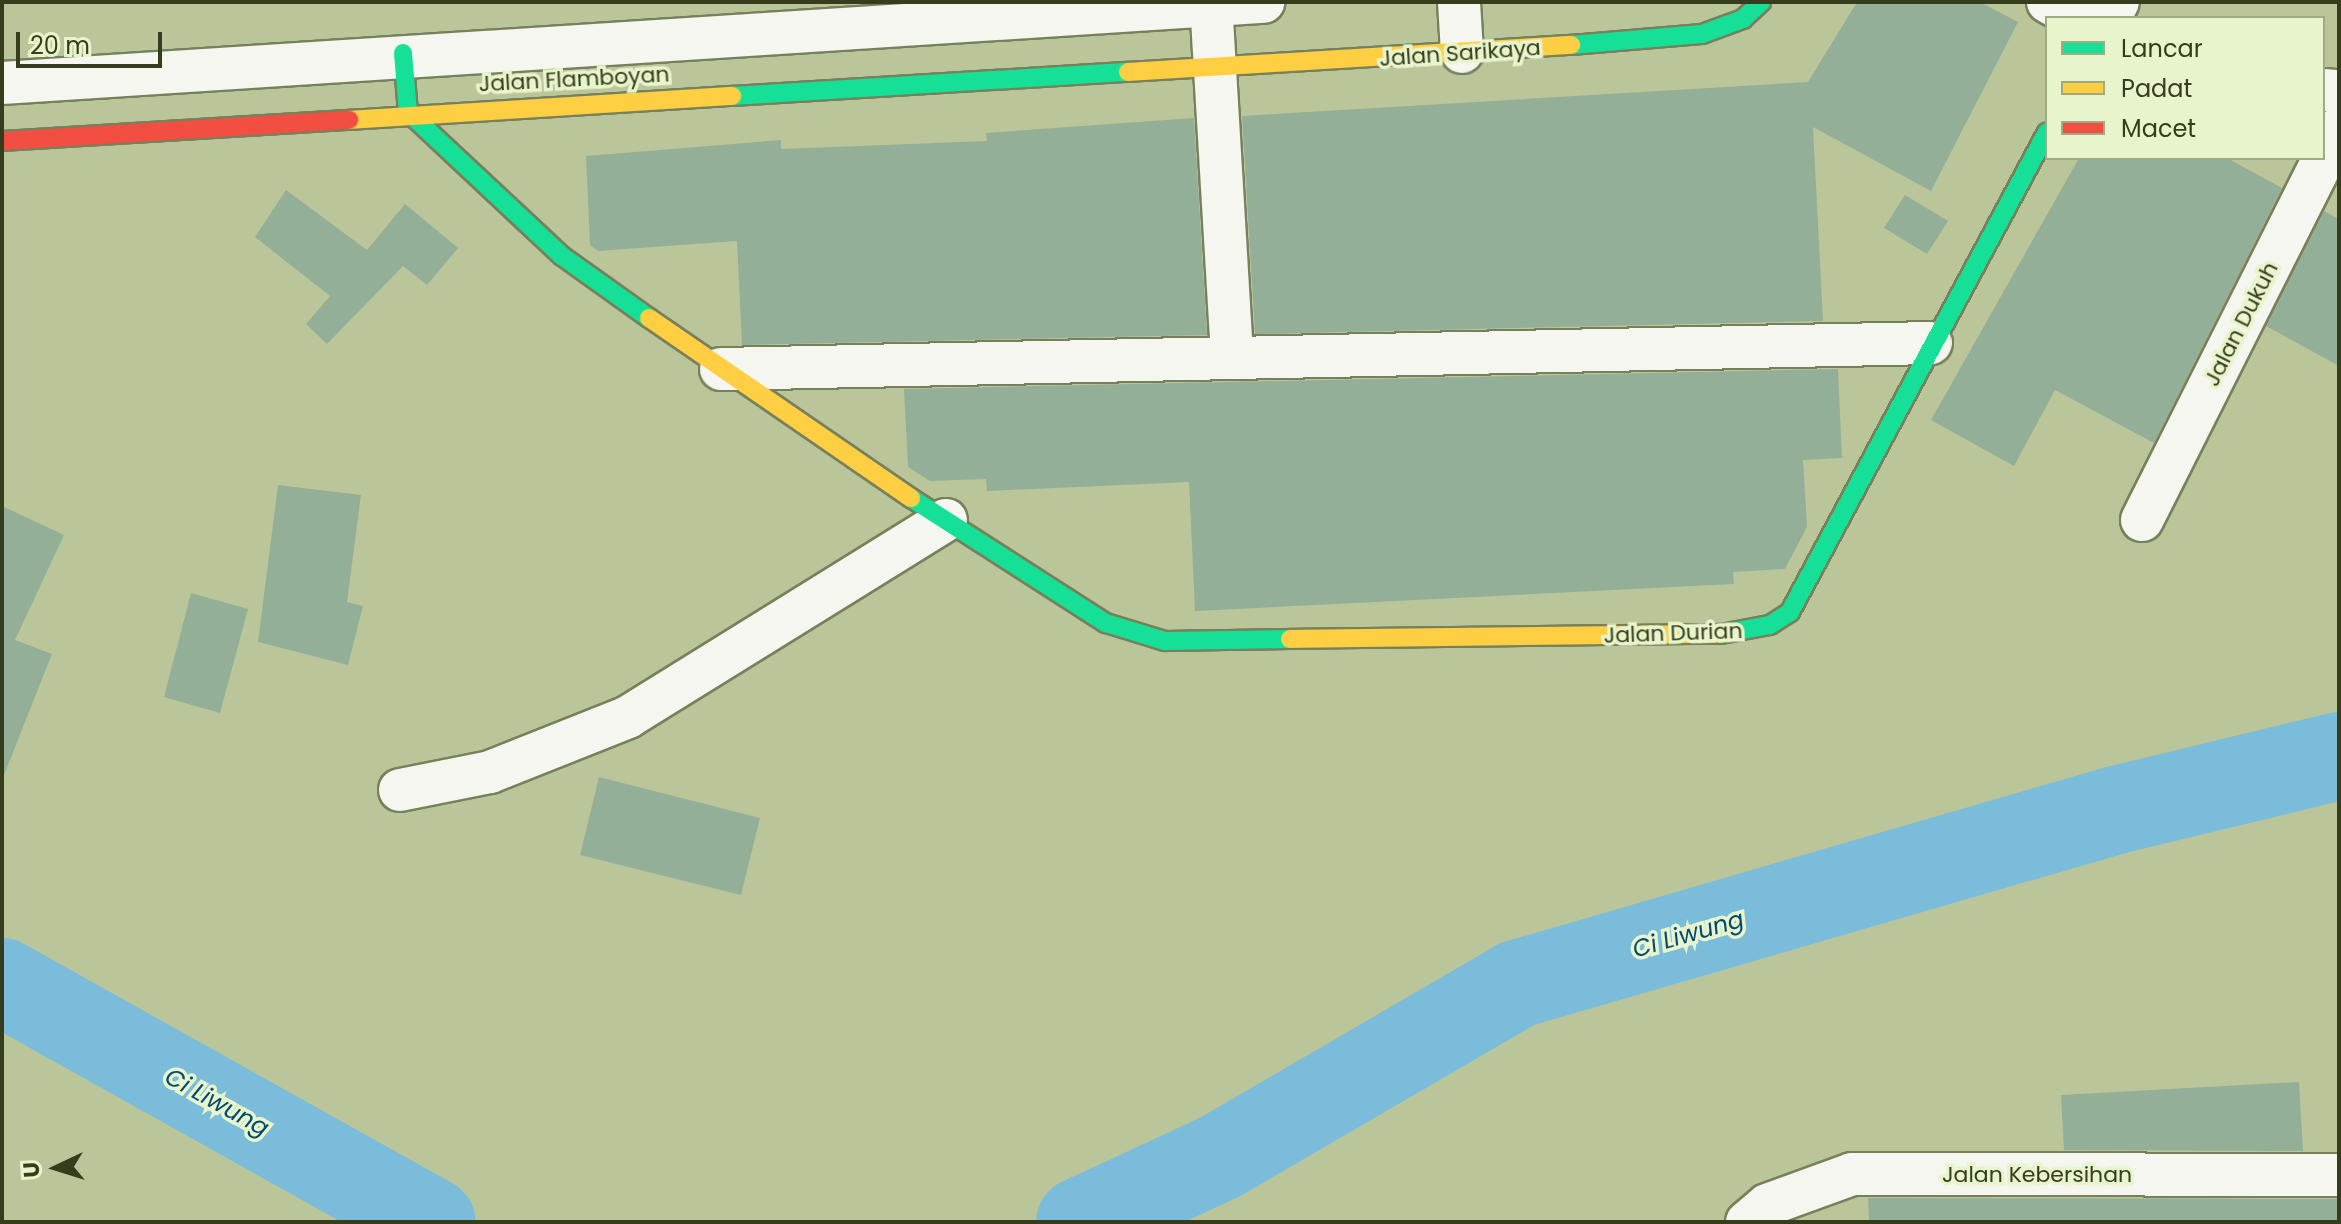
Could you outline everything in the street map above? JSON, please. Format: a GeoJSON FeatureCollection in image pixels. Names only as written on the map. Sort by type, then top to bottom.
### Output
{"type":"FeatureCollection","features":[{"type":"Feature","properties":{"kind":"street"},"geometry":{"type":"LineString","coordinates":[[2,83],[403,53],[1263,2]]}},
{"type":"Feature","properties":{"kind":"street"},"geometry":{"type":"LineString","coordinates":[[1459,2],[1462,52]]}},
{"type":"Feature","properties":{"kind":"street","name":"Jalan Sarikaya"},"geometry":{"type":"LineString","coordinates":[[1149,74],[1702,34],[1743,19],[1761,2]]}},
{"type":"Feature","properties":{"kind":"street"},"geometry":{"type":"LineString","coordinates":[[2048,2],[2073,16]]}},
{"type":"Feature","properties":{"kind":"street"},"geometry":{"type":"LineString","coordinates":[[1211,4],[1232,353]]}},
{"type":"Feature","properties":{"kind":"street"},"geometry":{"type":"LineString","coordinates":[[403,53],[408,112]]}},
{"type":"Feature","properties":{"kind":"street","name":"Jalan Flamboyan"},"geometry":{"type":"LineString","coordinates":[[2,141],[408,112],[1149,74]]}},
{"type":"Feature","properties":{"kind":"street","name":"Jalan Durian"},"geometry":{"type":"LineString","coordinates":[[408,112],[562,256],[721,369],[1106,623],[1165,641],[1737,634],[1770,625],[1790,612],[1931,343],[2045,136]]}},
{"type":"Feature","properties":{"kind":"street","name":"Jalan Dukuh"},"geometry":{"type":"LineString","coordinates":[[2325,156],[2339,128]]}},
{"type":"Feature","properties":{"kind":"street","name":"Jalan Dukuh"},"geometry":{"type":"LineString","coordinates":[[2142,520],[2323,160]]}},
{"type":"Feature","properties":{"kind":"street"},"geometry":{"type":"LineString","coordinates":[[721,369],[1232,353],[1931,343]]}},
{"type":"Feature","properties":{"kind":"street"},"geometry":{"type":"LineString","coordinates":[[400,790],[490,772],[628,717],[946,520]]}},
{"type":"Feature","properties":{"kind":"street","name":"Jalan Kebersihan"},"geometry":{"type":"LineString","coordinates":[[1747,1222],[1767,1205],[1852,1174],[2339,1175]]}},
{"type":"Feature","properties":{"kind":"building"},"geometry":{"type":"Polygon","coordinates":[[[1857,2],[1980,2],[2018,22],[1931,191],[1813,127],[1823,321],[1255,334],[1242,116],[1808,82],[1857,2]]]}},
{"type":"Feature","properties":{"kind":"building"},"geometry":{"type":"Polygon","coordinates":[[[1194,118],[1207,335],[742,345],[737,241],[598,251],[590,245],[586,156],[781,140],[781,149],[987,141],[986,133],[1194,118]]]}},
{"type":"Feature","properties":{"kind":"building"},"geometry":{"type":"Polygon","coordinates":[[[2078,160],[2231,160],[2282,188],[2154,443],[2055,390],[2014,466],[1931,420],[2078,160]]]}},
{"type":"Feature","properties":{"kind":"building"},"geometry":{"type":"Polygon","coordinates":[[[286,190],[367,250],[405,204],[458,248],[427,285],[403,266],[327,344],[306,324],[330,296],[255,237],[286,190]]]}},
{"type":"Feature","properties":{"kind":"building"},"geometry":{"type":"Polygon","coordinates":[[[1905,195],[1948,221],[1927,254],[1884,228],[1905,195]]]}},
{"type":"Feature","properties":{"kind":"building"},"geometry":{"type":"Polygon","coordinates":[[[2324,211],[2339,219],[2339,366],[2266,326],[2324,211]]]}},
{"type":"Feature","properties":{"kind":"building"},"geometry":{"type":"Polygon","coordinates":[[[1838,369],[1842,458],[1803,460],[1807,527],[1785,569],[1733,572],[1734,584],[1195,611],[1189,482],[987,491],[986,479],[930,481],[908,467],[904,389],[1838,369]]]}},
{"type":"Feature","properties":{"kind":"building"},"geometry":{"type":"Polygon","coordinates":[[[278,485],[361,495],[347,602],[363,606],[348,665],[258,642],[278,485]]]}},
{"type":"Feature","properties":{"kind":"building"},"geometry":{"type":"Polygon","coordinates":[[[2,506],[64,535],[15,640],[52,654],[4,775],[2,506]]]}},
{"type":"Feature","properties":{"kind":"building"},"geometry":{"type":"Polygon","coordinates":[[[191,593],[248,609],[220,713],[164,697],[191,593]]]}},
{"type":"Feature","properties":{"kind":"building"},"geometry":{"type":"Polygon","coordinates":[[[599,777],[760,818],[741,895],[580,855],[599,777]]]}},
{"type":"Feature","properties":{"kind":"building"},"geometry":{"type":"Polygon","coordinates":[[[2299,1082],[2303,1151],[2064,1150],[2061,1095],[2299,1082]]]}},
{"type":"Feature","properties":{"kind":"building"},"geometry":{"type":"Polygon","coordinates":[[[1868,1198],[2339,1199],[2339,1222],[1869,1222],[1868,1198]]]}},
{"type":"Feature","properties":{"kind":"waterway","name":"Ci Liwung"},"geometry":{"type":"LineString","coordinates":[[1080,1222],[1220,1157],[1517,984],[2116,810],[2339,756]]}},
{"type":"Feature","properties":{"kind":"waterway","name":"Ci Liwung"},"geometry":{"type":"LineString","coordinates":[[2,982],[431,1222]]}},
{"type":"Feature","properties":{"kind":"traffic: fast"},"geometry":{"type":"LineString","coordinates":[[1571,45],[1702,34],[1743,19],[1761,2]]}},
{"type":"Feature","properties":{"kind":"traffic: fast"},"geometry":{"type":"LineString","coordinates":[[403,53],[408,112],[562,256],[649,318]]}},
{"type":"Feature","properties":{"kind":"traffic: fast"},"geometry":{"type":"LineString","coordinates":[[732,96],[1128,72]]}},
{"type":"Feature","properties":{"kind":"traffic: fast"},"geometry":{"type":"LineString","coordinates":[[1721,634],[1770,625],[1790,612],[2045,136]]}},
{"type":"Feature","properties":{"kind":"traffic: fast"},"geometry":{"type":"LineString","coordinates":[[911,498],[1106,623],[1165,641],[1290,639]]}},
{"type":"Feature","properties":{"kind":"traffic: slow"},"geometry":{"type":"LineString","coordinates":[[1128,72],[1571,45]]}},
{"type":"Feature","properties":{"kind":"traffic: slow"},"geometry":{"type":"LineString","coordinates":[[349,120],[732,96]]}},
{"type":"Feature","properties":{"kind":"traffic: slow"},"geometry":{"type":"LineString","coordinates":[[649,318],[911,498]]}},
{"type":"Feature","properties":{"kind":"traffic: slow"},"geometry":{"type":"LineString","coordinates":[[1290,639],[1721,634]]}},
{"type":"Feature","properties":{"kind":"traffic: jam"},"geometry":{"type":"LineString","coordinates":[[2,141],[349,120]]}}]}
